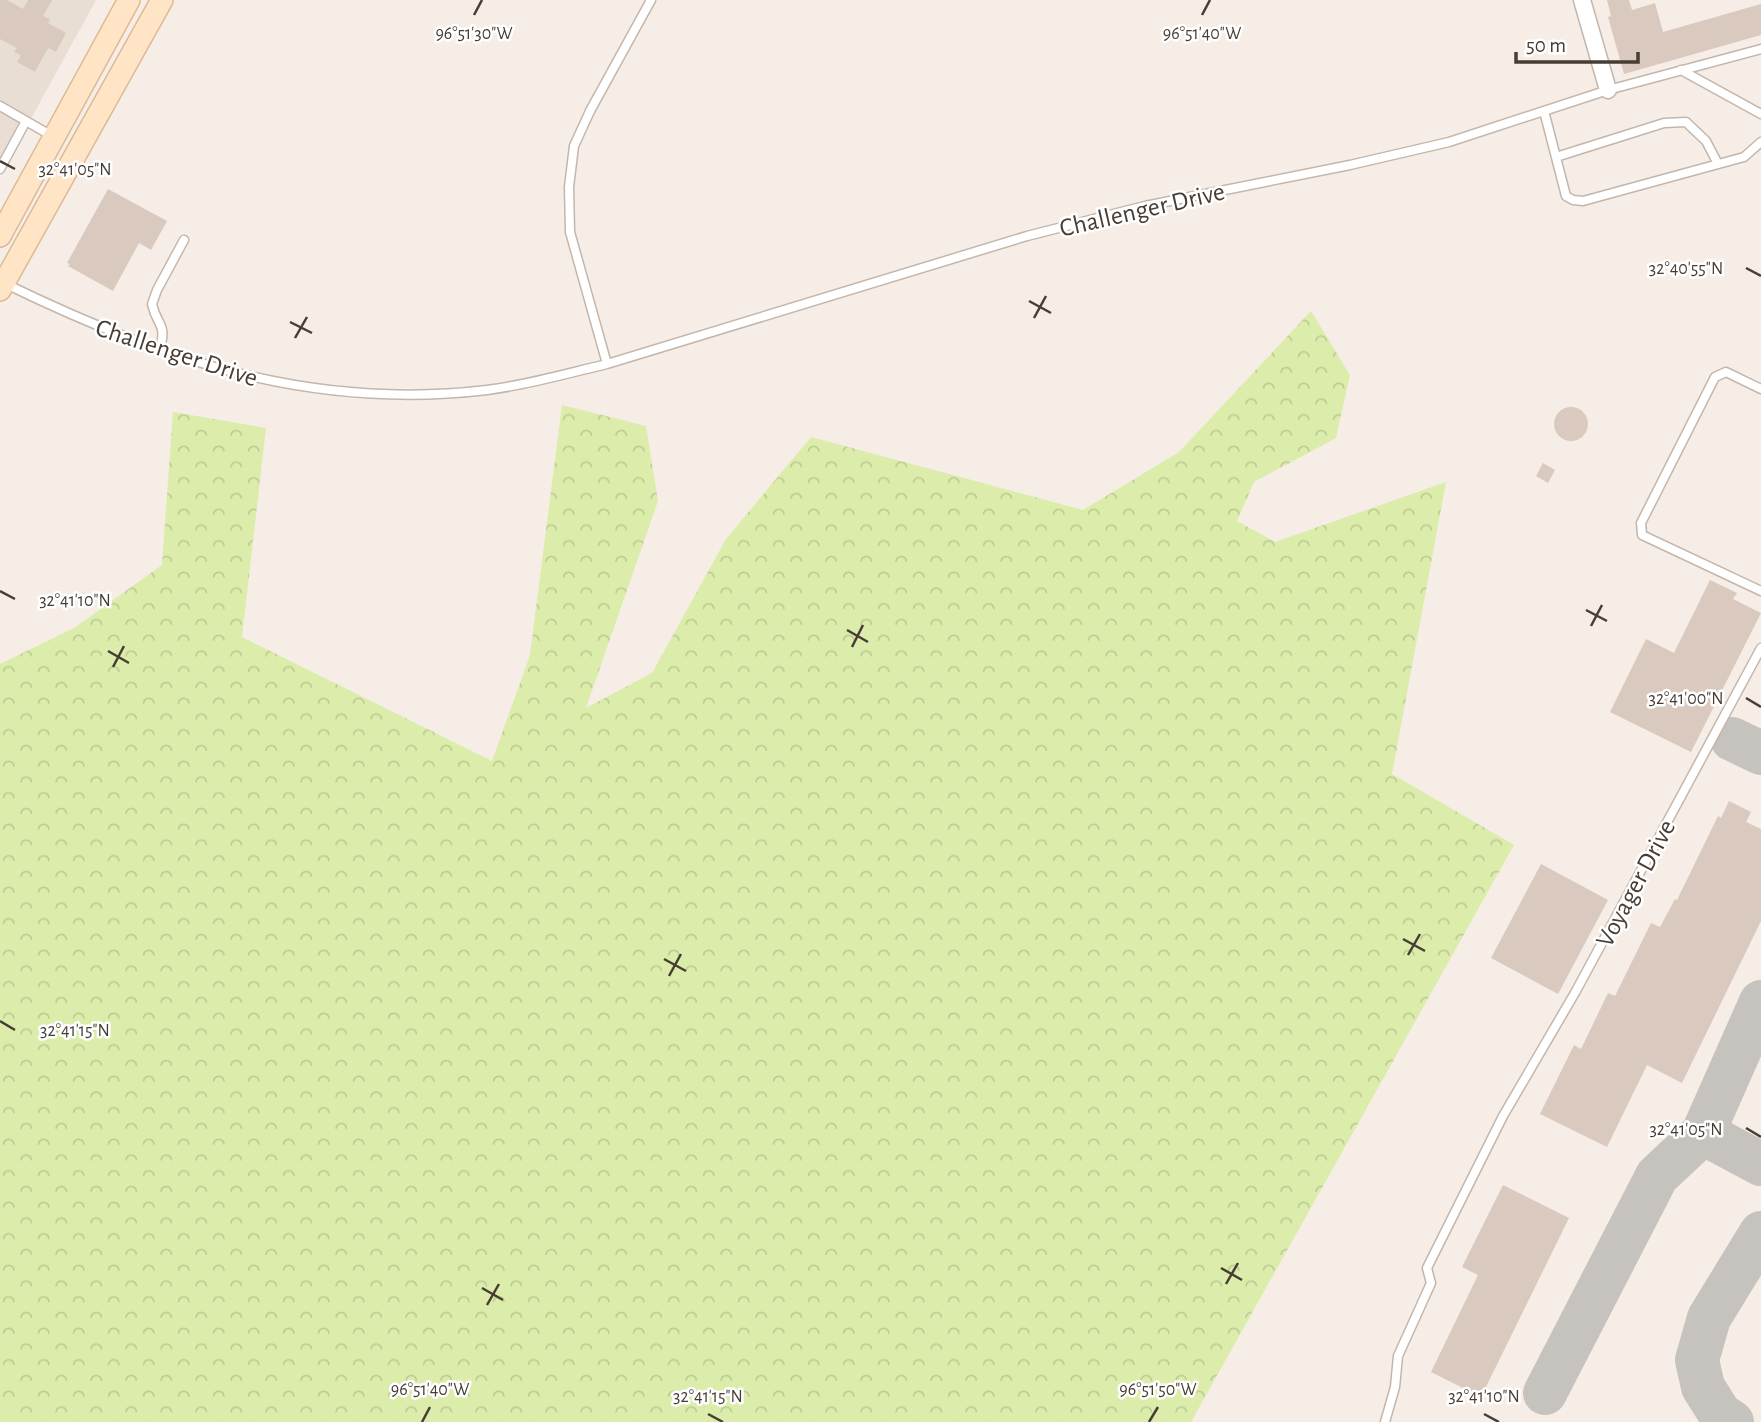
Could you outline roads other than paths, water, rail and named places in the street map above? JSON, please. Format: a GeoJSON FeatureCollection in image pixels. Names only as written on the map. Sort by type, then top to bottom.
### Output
{"type":"FeatureCollection","features":[{"type":"Feature","properties":{"kind":"main road"},"geometry":{"type":"LineString","coordinates":[[0,236],[129,0]]}},
{"type":"Feature","properties":{"kind":"main road"},"geometry":{"type":"LineString","coordinates":[[1,284],[162,0]]}},
{"type":"Feature","properties":{"kind":"street"},"geometry":{"type":"LineString","coordinates":[[1582,0],[1608,90]]}},
{"type":"Feature","properties":{"kind":"lane"},"geometry":{"type":"LineString","coordinates":[[607,364],[570,232],[569,187],[574,146],[590,111],[651,0]]}},
{"type":"Feature","properties":{"kind":"lane","name":"Challenger Drive"},"geometry":{"type":"LineString","coordinates":[[1,284],[71,316],[159,351],[256,379],[349,393],[443,394],[489,390],[607,364],[1027,236],[1145,206],[1350,165],[1449,142],[1608,90],[1761,49]]}},
{"type":"Feature","properties":{"kind":"lane"},"geometry":{"type":"LineString","coordinates":[[1681,70],[1761,114]]}},
{"type":"Feature","properties":{"kind":"lane"},"geometry":{"type":"LineString","coordinates":[[0,106],[55,138]]}},
{"type":"Feature","properties":{"kind":"lane"},"geometry":{"type":"LineString","coordinates":[[1544,111],[1566,196],[1573,200],[1583,201],[1744,157],[1761,142]]}},
{"type":"Feature","properties":{"kind":"lane"},"geometry":{"type":"LineString","coordinates":[[0,169],[26,121]]}},
{"type":"Feature","properties":{"kind":"lane"},"geometry":{"type":"LineString","coordinates":[[1556,157],[1664,123],[1686,122],[1706,141],[1718,164]]}},
{"type":"Feature","properties":{"kind":"lane"},"geometry":{"type":"LineString","coordinates":[[159,351],[162,325],[152,304],[184,240]]}},
{"type":"Feature","properties":{"kind":"lane"},"geometry":{"type":"LineString","coordinates":[[1761,389],[1726,372],[1714,377],[1641,523],[1642,535],[1761,591]]}},
{"type":"Feature","properties":{"kind":"lane","name":"Voyager Drive"},"geometry":{"type":"LineString","coordinates":[[1385,1422],[1395,1387],[1398,1356],[1431,1283],[1427,1268],[1503,1116],[1576,991],[1761,648]]}}]}
